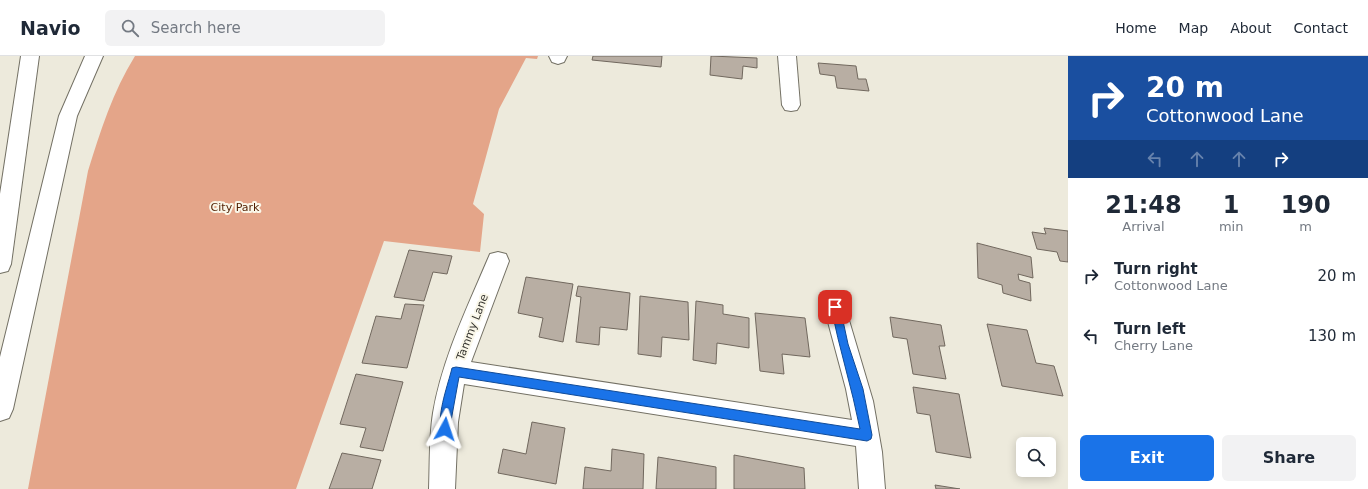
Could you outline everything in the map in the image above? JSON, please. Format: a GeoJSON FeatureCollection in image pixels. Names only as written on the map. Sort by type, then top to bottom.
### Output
{"type":"FeatureCollection","features":[{"type":"Feature","properties":{"kind":"main road"},"geometry":{"type":"LineString","coordinates":[[0,264],[30,56]]}},
{"type":"Feature","properties":{"kind":"main road"},"geometry":{"type":"LineString","coordinates":[[0,408],[68,116],[94,56]]}},
{"type":"Feature","properties":{"kind":"main road"},"geometry":{"type":"LineString","coordinates":[[787,56],[791,105]]}},
{"type":"Feature","properties":{"kind":"main road","name":"Tammy Lane"},"geometry":{"type":"LineString","coordinates":[[442,489],[446,413],[456,372],[465,340],[498,261]]}},
{"type":"Feature","properties":{"kind":"main road"},"geometry":{"type":"LineString","coordinates":[[835,307],[843,344],[858,389],[867,435],[872,489]]}},
{"type":"Feature","properties":{"kind":"main road"},"geometry":{"type":"LineString","coordinates":[[456,372],[867,435]]}},
{"type":"Feature","properties":{"kind":"green space","name":"City Park"},"geometry":{"type":"Polygon","coordinates":[[[135,56],[538,56],[537,59],[526,58],[499,109],[473,204],[484,214],[480,252],[384,241],[296,489],[28,489],[88,171],[102,127],[114,97],[135,56]]]}},
{"type":"Feature","properties":{"kind":"building"},"geometry":{"type":"Polygon","coordinates":[[[593,56],[662,56],[661,67],[592,60],[593,56]]]}},
{"type":"Feature","properties":{"kind":"building"},"geometry":{"type":"Polygon","coordinates":[[[711,56],[757,58],[757,68],[743,66],[742,79],[710,75],[711,56]]]}},
{"type":"Feature","properties":{"kind":"building"},"geometry":{"type":"Polygon","coordinates":[[[818,63],[856,66],[858,79],[866,79],[869,91],[837,88],[835,76],[820,74],[818,63]]]}},
{"type":"Feature","properties":{"kind":"building"},"geometry":{"type":"Polygon","coordinates":[[[1044,228],[1068,231],[1068,262],[1060,261],[1057,252],[1037,249],[1032,232],[1046,234],[1044,228]]]}},
{"type":"Feature","properties":{"kind":"building"},"geometry":{"type":"Polygon","coordinates":[[[977,243],[1031,257],[1033,278],[1018,274],[1019,280],[1030,283],[1031,301],[1003,293],[1002,285],[978,278],[977,243]]]}},
{"type":"Feature","properties":{"kind":"building"},"geometry":{"type":"Polygon","coordinates":[[[409,250],[452,256],[447,274],[433,272],[424,301],[394,297],[409,250]]]}},
{"type":"Feature","properties":{"kind":"building"},"geometry":{"type":"Polygon","coordinates":[[[526,277],[573,284],[563,342],[539,337],[543,318],[518,313],[526,277]]]}},
{"type":"Feature","properties":{"kind":"building"},"geometry":{"type":"Polygon","coordinates":[[[578,286],[630,293],[627,330],[600,327],[599,345],[576,342],[581,297],[576,296],[578,286]]]}},
{"type":"Feature","properties":{"kind":"building"},"geometry":{"type":"Polygon","coordinates":[[[640,296],[688,302],[689,340],[662,337],[661,357],[638,354],[640,296]]]}},
{"type":"Feature","properties":{"kind":"building"},"geometry":{"type":"Polygon","coordinates":[[[696,301],[723,305],[723,314],[749,318],[749,348],[717,343],[716,364],[693,360],[696,301]]]}},
{"type":"Feature","properties":{"kind":"building"},"geometry":{"type":"Polygon","coordinates":[[[405,304],[424,305],[407,368],[362,363],[376,316],[401,319],[405,304]]]}},
{"type":"Feature","properties":{"kind":"building"},"geometry":{"type":"Polygon","coordinates":[[[755,313],[805,318],[810,357],[782,354],[784,374],[760,371],[755,313]]]}},
{"type":"Feature","properties":{"kind":"building"},"geometry":{"type":"Polygon","coordinates":[[[890,317],[941,325],[945,346],[939,346],[946,379],[913,374],[907,339],[893,337],[890,317]]]}},
{"type":"Feature","properties":{"kind":"building"},"geometry":{"type":"Polygon","coordinates":[[[987,324],[1027,330],[1036,363],[1054,366],[1063,396],[1002,386],[987,324]]]}},
{"type":"Feature","properties":{"kind":"building"},"geometry":{"type":"Polygon","coordinates":[[[356,374],[403,382],[383,451],[360,447],[366,428],[340,424],[356,374]]]}},
{"type":"Feature","properties":{"kind":"building"},"geometry":{"type":"Polygon","coordinates":[[[913,387],[959,394],[971,458],[936,452],[930,415],[917,413],[913,387]]]}},
{"type":"Feature","properties":{"kind":"building"},"geometry":{"type":"Polygon","coordinates":[[[532,422],[565,428],[556,484],[498,473],[503,449],[526,454],[532,422]]]}},
{"type":"Feature","properties":{"kind":"building"},"geometry":{"type":"Polygon","coordinates":[[[612,449],[644,454],[643,489],[583,489],[585,467],[611,471],[612,449]]]}},
{"type":"Feature","properties":{"kind":"building"},"geometry":{"type":"Polygon","coordinates":[[[342,453],[381,460],[372,489],[329,489],[342,453]]]}},
{"type":"Feature","properties":{"kind":"building"},"geometry":{"type":"Polygon","coordinates":[[[734,455],[804,468],[805,489],[734,489],[734,455]]]}},
{"type":"Feature","properties":{"kind":"building"},"geometry":{"type":"Polygon","coordinates":[[[658,457],[716,467],[716,489],[656,489],[658,457]]]}},
{"type":"Feature","properties":{"kind":"building"},"geometry":{"type":"Polygon","coordinates":[[[935,485],[960,489],[936,489],[935,485]]]}},
{"type":"Feature","properties":{"kind":"route"},"geometry":{"type":"LineString","coordinates":[[445,429],[446,413],[456,372],[867,435],[858,389],[843,344],[835,307]]}}]}
